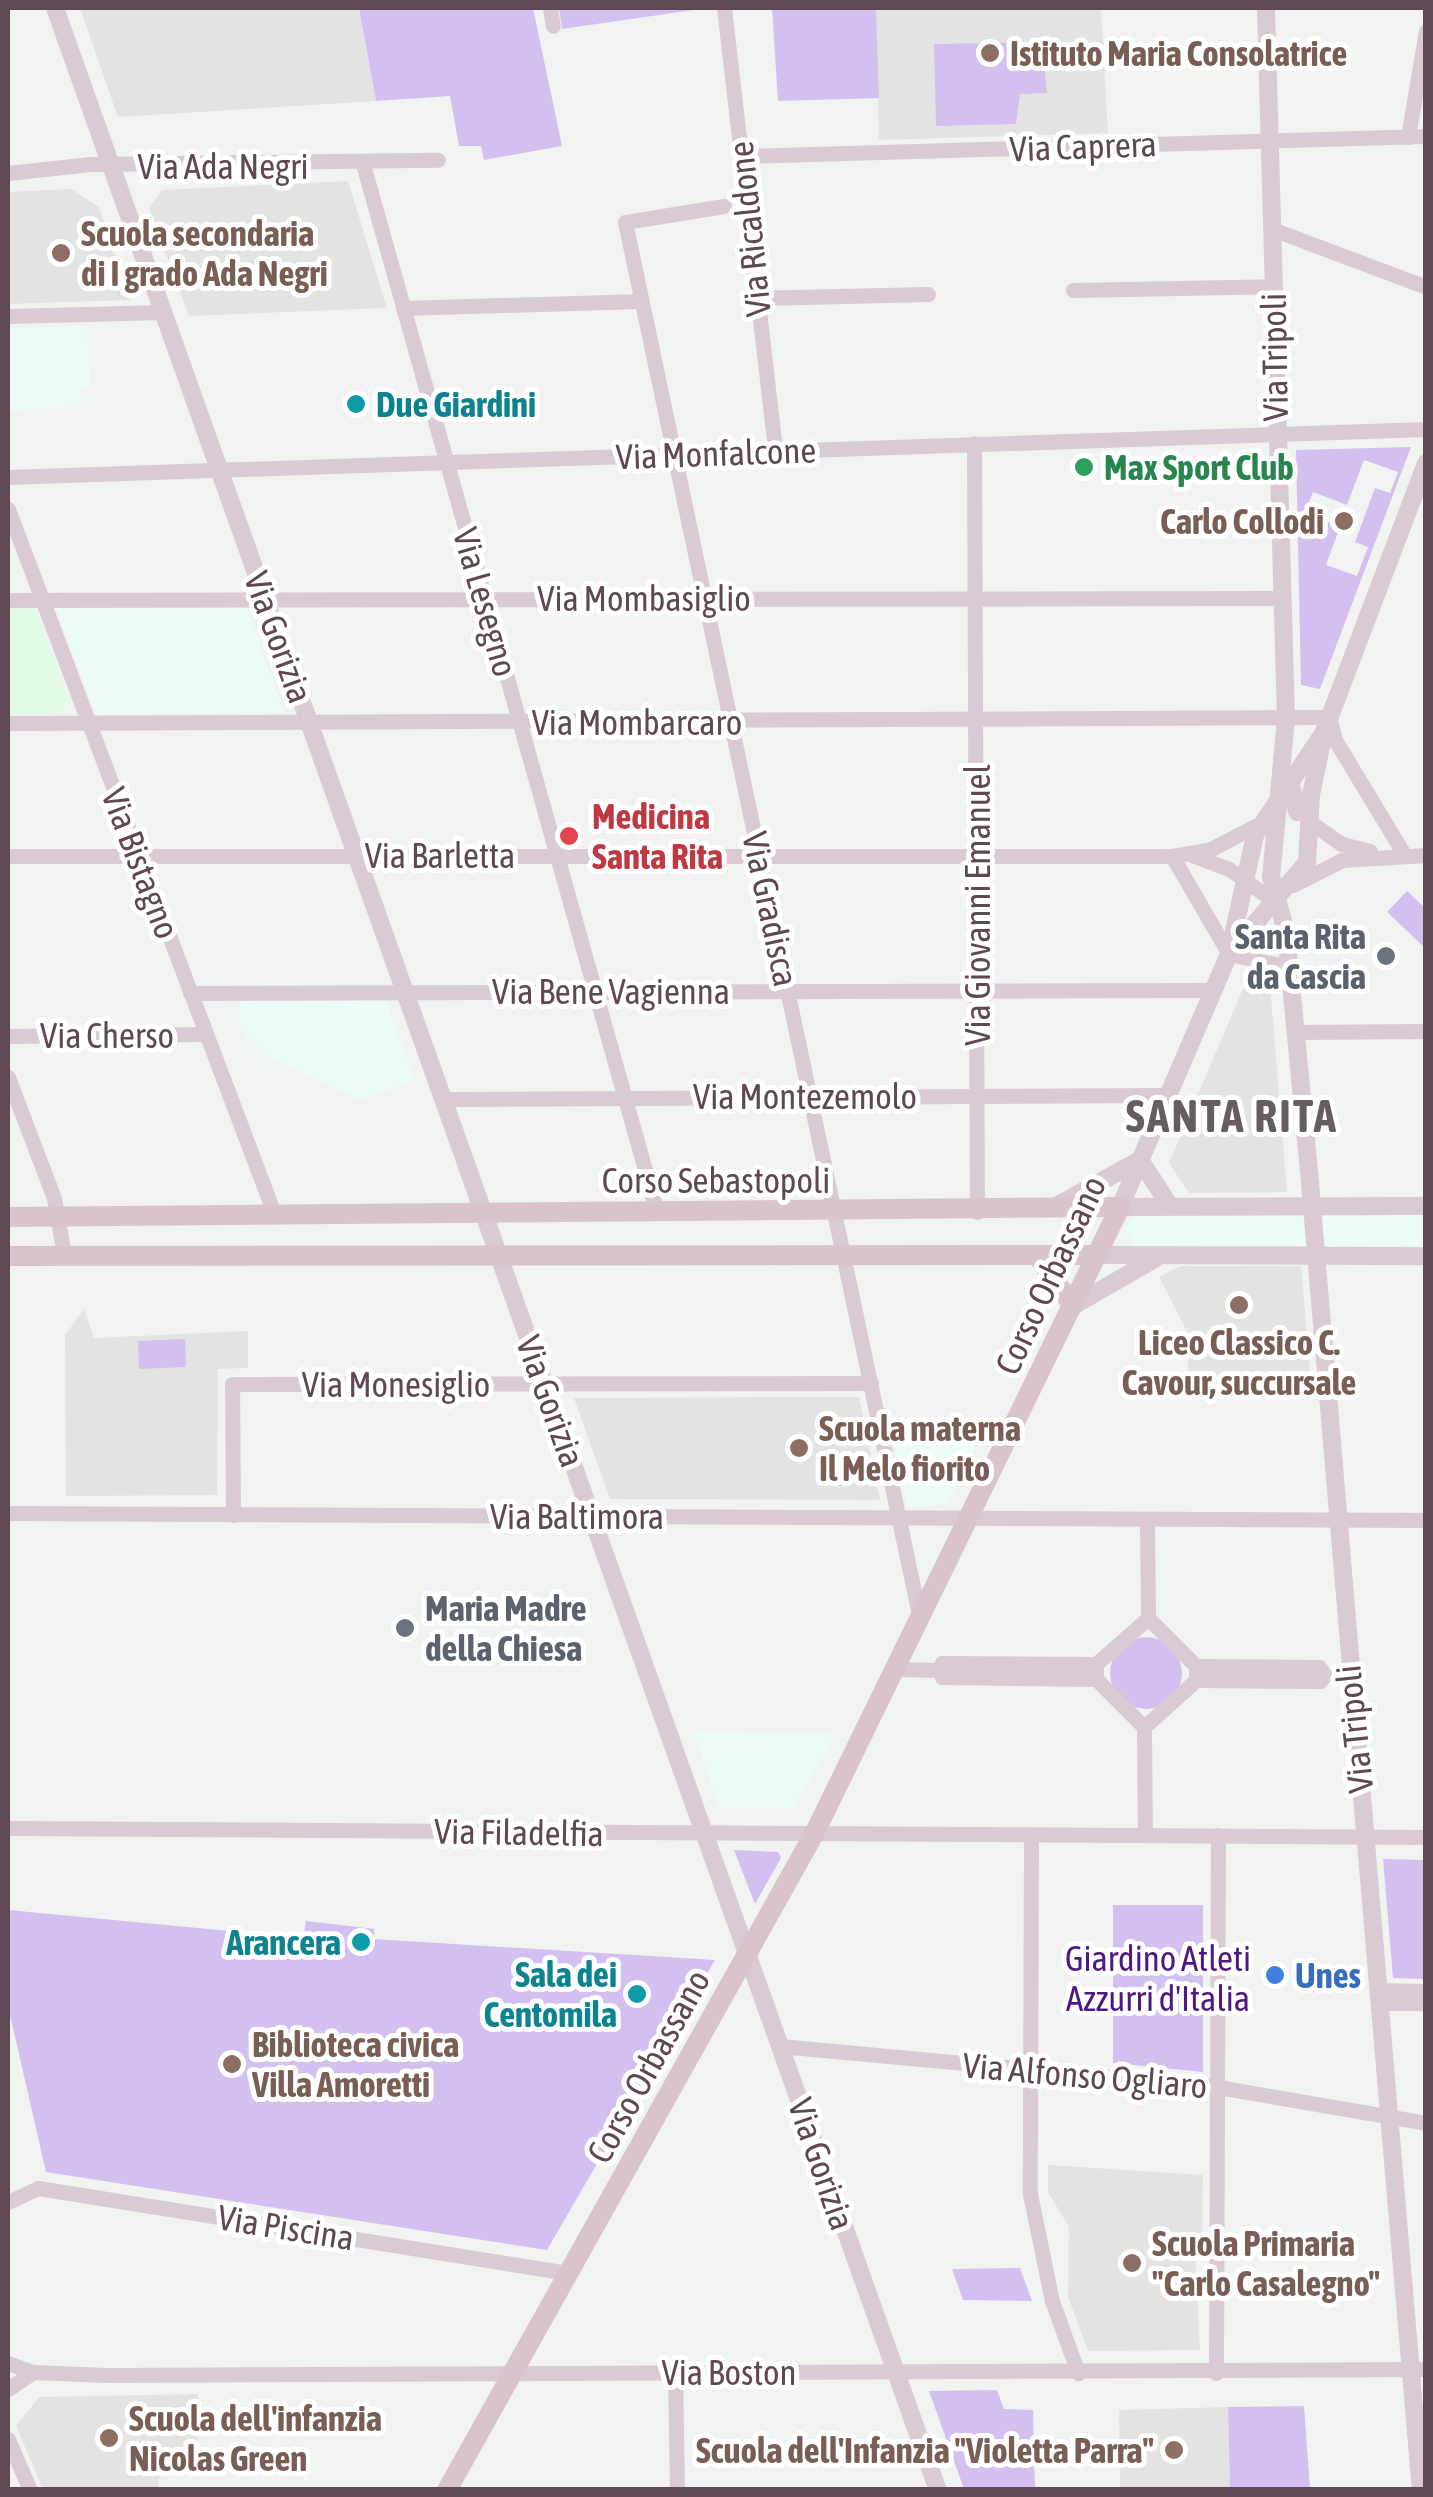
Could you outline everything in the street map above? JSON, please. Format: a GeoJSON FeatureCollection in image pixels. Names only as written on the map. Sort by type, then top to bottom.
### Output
{"type":"FeatureCollection","features":[{"type":"Feature","properties":{"kind":"main road","name":"Corso Sebastopoli"},"geometry":{"type":"LineString","coordinates":[[8,1217],[977,1212],[1120,1206]]}},
{"type":"Feature","properties":{"kind":"main road","name":"Corso Orbassano"},"geometry":{"type":"LineString","coordinates":[[447,2490],[814,1834],[1120,1206]]}},
{"type":"Feature","properties":{"kind":"main road"},"geometry":{"type":"LineString","coordinates":[[1037,1255],[1074,1306]]}},
{"type":"Feature","properties":{"kind":"main road","name":"Corso Sebastopoli"},"geometry":{"type":"LineString","coordinates":[[8,1256],[1098,1255]]}},
{"type":"Feature","properties":{"kind":"street","name":"Via Gorizia"},"geometry":{"type":"LineString","coordinates":[[55,8],[938,2490]]}},
{"type":"Feature","properties":{"kind":"street"},"geometry":{"type":"LineString","coordinates":[[550,8],[553,26]]}},
{"type":"Feature","properties":{"kind":"street","name":"Via Ricaldone"},"geometry":{"type":"LineString","coordinates":[[724,8],[775,450]]}},
{"type":"Feature","properties":{"kind":"street","name":"Via Tripoli"},"geometry":{"type":"LineString","coordinates":[[1266,8],[1286,766]]}},
{"type":"Feature","properties":{"kind":"street"},"geometry":{"type":"LineString","coordinates":[[1408,137],[1426,31]]}},
{"type":"Feature","properties":{"kind":"street","name":"Via Caprera"},"geometry":{"type":"LineString","coordinates":[[741,156],[1426,136]]}},
{"type":"Feature","properties":{"kind":"street","name":"Via Ada Negri"},"geometry":{"type":"LineString","coordinates":[[8,173],[111,166],[438,160]]}},
{"type":"Feature","properties":{"kind":"street","name":"Via Lesegno"},"geometry":{"type":"LineString","coordinates":[[362,164],[657,1213]]}},
{"type":"Feature","properties":{"kind":"street","name":"Via Gradisca"},"geometry":{"type":"LineString","coordinates":[[724,206],[625,222],[898,1518]]}},
{"type":"Feature","properties":{"kind":"street"},"geometry":{"type":"LineString","coordinates":[[1272,229],[1426,287]]}},
{"type":"Feature","properties":{"kind":"street"},"geometry":{"type":"LineString","coordinates":[[1073,290],[1273,286]]}},
{"type":"Feature","properties":{"kind":"street"},"geometry":{"type":"LineString","coordinates":[[756,298],[928,294]]}},
{"type":"Feature","properties":{"kind":"street"},"geometry":{"type":"LineString","coordinates":[[403,308],[642,302]]}},
{"type":"Feature","properties":{"kind":"street"},"geometry":{"type":"LineString","coordinates":[[8,316],[164,312]]}},
{"type":"Feature","properties":{"kind":"street","name":"Via Monfalcone"},"geometry":{"type":"LineString","coordinates":[[8,477],[1426,429]]}},
{"type":"Feature","properties":{"kind":"street","name":"Via Giovanni Emanuel"},"geometry":{"type":"LineString","coordinates":[[974,443],[977,1212]]}},
{"type":"Feature","properties":{"kind":"street"},"geometry":{"type":"LineString","coordinates":[[1295,812],[1426,463]]}},
{"type":"Feature","properties":{"kind":"street","name":"Via Bistagno"},"geometry":{"type":"LineString","coordinates":[[8,510],[275,1216]]}},
{"type":"Feature","properties":{"kind":"street","name":"Via Mombasiglio"},"geometry":{"type":"LineString","coordinates":[[8,600],[1281,598]]}},
{"type":"Feature","properties":{"kind":"street","name":"Via Mombarcaro"},"geometry":{"type":"LineString","coordinates":[[8,724],[1286,719],[1327,725]]}},
{"type":"Feature","properties":{"kind":"street"},"geometry":{"type":"LineString","coordinates":[[1291,786],[1327,725]]}},
{"type":"Feature","properties":{"kind":"street"},"geometry":{"type":"LineString","coordinates":[[1327,725],[1396,855]]}},
{"type":"Feature","properties":{"kind":"street"},"geometry":{"type":"LineString","coordinates":[[1286,766],[1295,812],[1342,844],[1396,855]]}},
{"type":"Feature","properties":{"kind":"street"},"geometry":{"type":"LineString","coordinates":[[1228,954],[1290,888],[1309,856],[1286,766]]}},
{"type":"Feature","properties":{"kind":"street"},"geometry":{"type":"LineString","coordinates":[[1192,855],[1265,819],[1295,812]]}},
{"type":"Feature","properties":{"kind":"street","name":"Via Tripoli"},"geometry":{"type":"LineString","coordinates":[[1295,812],[1270,870],[1289,968],[1295,1032],[1388,2117],[1418,2369],[1421,2490]]}},
{"type":"Feature","properties":{"kind":"street"},"geometry":{"type":"LineString","coordinates":[[1228,954],[1247,881],[1252,842],[1265,819]]}},
{"type":"Feature","properties":{"kind":"street"},"geometry":{"type":"LineString","coordinates":[[1290,888],[1331,863],[1426,854]]}},
{"type":"Feature","properties":{"kind":"street"},"geometry":{"type":"LineString","coordinates":[[1192,855],[1247,881],[1276,903]]}},
{"type":"Feature","properties":{"kind":"street","name":"Via Barletta"},"geometry":{"type":"LineString","coordinates":[[8,856],[1192,855]]}},
{"type":"Feature","properties":{"kind":"street"},"geometry":{"type":"LineString","coordinates":[[1172,856],[1228,954],[1289,968]]}},
{"type":"Feature","properties":{"kind":"street","name":"Corso Orbassano"},"geometry":{"type":"LineString","coordinates":[[1120,1206],[1228,954]]}},
{"type":"Feature","properties":{"kind":"street","name":"Via Bene Vagienna"},"geometry":{"type":"LineString","coordinates":[[190,993],[1212,990]]}},
{"type":"Feature","properties":{"kind":"street"},"geometry":{"type":"LineString","coordinates":[[1295,1032],[1426,1031]]}},
{"type":"Feature","properties":{"kind":"street","name":"Via Cherso"},"geometry":{"type":"LineString","coordinates":[[8,1036],[206,1034]]}},
{"type":"Feature","properties":{"kind":"street"},"geometry":{"type":"LineString","coordinates":[[8,1077],[60,1217],[64,1255]]}},
{"type":"Feature","properties":{"kind":"street","name":"Via Montezemolo"},"geometry":{"type":"LineString","coordinates":[[444,1099],[1167,1095]]}},
{"type":"Feature","properties":{"kind":"street"},"geometry":{"type":"LineString","coordinates":[[1050,1210],[1140,1160],[1170,1206]]}},
{"type":"Feature","properties":{"kind":"street","name":"Corso Sebastopoli"},"geometry":{"type":"LineString","coordinates":[[1120,1206],[1426,1206]]}},
{"type":"Feature","properties":{"kind":"street","name":"Corso Sebastopoli"},"geometry":{"type":"LineString","coordinates":[[1098,1255],[1426,1256]]}},
{"type":"Feature","properties":{"kind":"street"},"geometry":{"type":"LineString","coordinates":[[1074,1306],[1160,1255]]}},
{"type":"Feature","properties":{"kind":"street","name":"Via Monesiglio"},"geometry":{"type":"LineString","coordinates":[[233,1515],[232,1384],[871,1384]]}},
{"type":"Feature","properties":{"kind":"street","name":"Via Baltimora"},"geometry":{"type":"LineString","coordinates":[[8,1514],[1426,1520]]}},
{"type":"Feature","properties":{"kind":"street"},"geometry":{"type":"LineString","coordinates":[[898,1518],[920,1619]]}},
{"type":"Feature","properties":{"kind":"street"},"geometry":{"type":"LineString","coordinates":[[1147,1520],[1148,1618],[1196,1673],[1320,1681],[1325,1674],[1348,1674]]}},
{"type":"Feature","properties":{"kind":"street"},"geometry":{"type":"LineString","coordinates":[[1096,1672],[1148,1618]]}},
{"type":"Feature","properties":{"kind":"street"},"geometry":{"type":"LineString","coordinates":[[895,1668],[942,1670],[942,1662],[1096,1672],[1144,1727],[1144,1834]]}},
{"type":"Feature","properties":{"kind":"street"},"geometry":{"type":"LineString","coordinates":[[1144,1727],[1196,1673]]}},
{"type":"Feature","properties":{"kind":"street","name":"Via Filadelfia"},"geometry":{"type":"LineString","coordinates":[[8,1828],[1426,1837]]}},
{"type":"Feature","properties":{"kind":"street"},"geometry":{"type":"LineString","coordinates":[[1031,1834],[1030,2194],[1052,2302],[1078,2373]]}},
{"type":"Feature","properties":{"kind":"street"},"geometry":{"type":"LineString","coordinates":[[1216,2373],[1218,1835]]}},
{"type":"Feature","properties":{"kind":"street"},"geometry":{"type":"LineString","coordinates":[[1378,1996],[1426,1991]]}},
{"type":"Feature","properties":{"kind":"street"},"geometry":{"type":"LineString","coordinates":[[1378,1996],[1426,2003]]}},
{"type":"Feature","properties":{"kind":"street","name":"Via Alfonso Ogliaro"},"geometry":{"type":"LineString","coordinates":[[780,2046],[1218,2087],[1426,2123]]}},
{"type":"Feature","properties":{"kind":"street","name":"Via Piscina"},"geometry":{"type":"LineString","coordinates":[[8,2202],[38,2188],[568,2273]]}},
{"type":"Feature","properties":{"kind":"street","name":"Via Boston"},"geometry":{"type":"LineString","coordinates":[[8,2362],[34,2372],[1216,2373],[1418,2369]]}},
{"type":"Feature","properties":{"kind":"street"},"geometry":{"type":"LineString","coordinates":[[8,2388],[34,2372]]}},
{"type":"Feature","properties":{"kind":"street"},"geometry":{"type":"LineString","coordinates":[[675,2373],[676,2490]]}},
{"type":"Feature","properties":{"kind":"street"},"geometry":{"type":"LineString","coordinates":[[8,2439],[30,2490]]}},
{"type":"Feature","properties":{"kind":"shaded area"},"geometry":{"type":"Polygon","coordinates":[[[80,8],[359,8],[376,101],[118,117],[80,8]]]}},
{"type":"Feature","properties":{"kind":"shaded area","name":"Istituto Maria Consolatrice"},"geometry":{"type":"Polygon","coordinates":[[[1101,8],[1108,133],[879,140],[876,9],[1101,8]]]}},
{"type":"Feature","properties":{"kind":"shaded area"},"geometry":{"type":"Polygon","coordinates":[[[348,181],[387,308],[189,316],[149,208],[162,190],[348,181]]]}},
{"type":"Feature","properties":{"kind":"shaded area","name":"Scuola secondaria di I grado Ada Negri"},"geometry":{"type":"Polygon","coordinates":[[[71,189],[99,207],[130,300],[8,304],[8,192],[71,189]]]}},
{"type":"Feature","properties":{"kind":"shaded area"},"geometry":{"type":"Polygon","coordinates":[[[87,326],[90,388],[80,389],[81,407],[8,410],[8,328],[87,326]]]}},
{"type":"Feature","properties":{"kind":"shaded area"},"geometry":{"type":"Polygon","coordinates":[[[247,607],[284,713],[96,714],[55,608],[247,607]]]}},
{"type":"Feature","properties":{"kind":"shaded area"},"geometry":{"type":"Polygon","coordinates":[[[8,608],[35,609],[70,702],[58,714],[8,714],[8,608]]]}},
{"type":"Feature","properties":{"kind":"shaded area"},"geometry":{"type":"Polygon","coordinates":[[[1247,979],[1270,984],[1287,1192],[1189,1193],[1169,1163],[1247,979]]]}},
{"type":"Feature","properties":{"kind":"shaded area"},"geometry":{"type":"Polygon","coordinates":[[[385,999],[415,1080],[360,1100],[269,1057],[240,1029],[239,1001],[385,999]]]}},
{"type":"Feature","properties":{"kind":"shaded area"},"geometry":{"type":"Polygon","coordinates":[[[1135,1214],[1425,1214],[1425,1246],[1135,1246],[1125,1228],[1135,1214]]]}},
{"type":"Feature","properties":{"kind":"shaded area","name":"Liceo Classico C. Cavour, succursale"},"geometry":{"type":"Polygon","coordinates":[[[1180,1266],[1301,1266],[1311,1380],[1188,1385],[1188,1333],[1159,1277],[1180,1266]]]}},
{"type":"Feature","properties":{"kind":"shaded area"},"geometry":{"type":"Polygon","coordinates":[[[84,1309],[94,1338],[248,1331],[248,1368],[218,1369],[217,1495],[66,1496],[65,1335],[84,1309]]]}},
{"type":"Feature","properties":{"kind":"shaded area"},"geometry":{"type":"Polygon","coordinates":[[[859,1397],[880,1500],[610,1499],[574,1398],[859,1397]]]}},
{"type":"Feature","properties":{"kind":"shaded area"},"geometry":{"type":"Polygon","coordinates":[[[935,1427],[976,1446],[947,1505],[907,1506],[892,1436],[935,1427]]]}},
{"type":"Feature","properties":{"kind":"shaded area"},"geometry":{"type":"Polygon","coordinates":[[[694,1732],[835,1736],[793,1808],[720,1808],[694,1732]]]}},
{"type":"Feature","properties":{"kind":"shaded area","name":"Scuola Primaria \"Carlo Casalegno\""},"geometry":{"type":"Polygon","coordinates":[[[1048,2165],[1203,2175],[1202,2245],[1195,2252],[1200,2350],[1088,2351],[1068,2297],[1069,2227],[1048,2192],[1048,2165]]]}},
{"type":"Feature","properties":{"kind":"shaded area","name":"Scuola dell'infanzia Nicolas Green"},"geometry":{"type":"Polygon","coordinates":[[[198,2394],[198,2449],[159,2450],[159,2489],[43,2489],[16,2426],[39,2397],[198,2394]]]}},
{"type":"Feature","properties":{"kind":"shaded area","name":"Scuola dell'Infanzia \"Violetta Parra\""},"geometry":{"type":"Polygon","coordinates":[[[1228,2407],[1230,2489],[1120,2489],[1119,2410],[1228,2407]]]}},
{"type":"Feature","properties":{"kind":"green space"},"geometry":{"type":"Polygon","coordinates":[[[359,8],[533,8],[562,146],[484,160],[481,146],[459,146],[450,96],[376,101],[359,8]]]}},
{"type":"Feature","properties":{"kind":"green space"},"geometry":{"type":"Polygon","coordinates":[[[559,8],[707,8],[562,29],[559,8]]]}},
{"type":"Feature","properties":{"kind":"green space"},"geometry":{"type":"Polygon","coordinates":[[[772,8],[885,8],[876,9],[879,98],[778,101],[772,8]]]}},
{"type":"Feature","properties":{"kind":"green space"},"geometry":{"type":"Polygon","coordinates":[[[1042,42],[1047,93],[1020,94],[1016,124],[936,126],[934,44],[1042,42]]]}},
{"type":"Feature","properties":{"kind":"green space"},"geometry":{"type":"Polygon","coordinates":[[[1411,447],[1320,689],[1301,685],[1296,450],[1411,447]],[[1364,460],[1347,505],[1313,492],[1305,513],[1340,527],[1326,565],[1357,576],[1368,547],[1355,542],[1375,488],[1390,493],[1398,472],[1364,460]]]}},
{"type":"Feature","properties":{"kind":"green space"},"geometry":{"type":"Polygon","coordinates":[[[1407,891],[1425,908],[1425,948],[1387,912],[1407,891]]]}},
{"type":"Feature","properties":{"kind":"green space"},"geometry":{"type":"Polygon","coordinates":[[[185,1339],[186,1367],[139,1369],[138,1341],[185,1339]]]}},
{"type":"Feature","properties":{"kind":"green space"},"geometry":{"type":"Polygon","coordinates":[[[1146,1637],[1172,1647],[1182,1673],[1172,1699],[1146,1709],[1120,1699],[1110,1673],[1120,1647],[1146,1637]]]}},
{"type":"Feature","properties":{"kind":"green space"},"geometry":{"type":"Polygon","coordinates":[[[734,1850],[778,1852],[781,1858],[755,1904],[734,1850]]]}},
{"type":"Feature","properties":{"kind":"green space"},"geometry":{"type":"Polygon","coordinates":[[[1383,1859],[1425,1860],[1425,1979],[1393,1978],[1383,1859]]]}},
{"type":"Feature","properties":{"kind":"green space","name":"Giardino Atleti Azzurri d'Italia"},"geometry":{"type":"Polygon","coordinates":[[[1113,1905],[1203,1905],[1203,2072],[1113,2063],[1113,1905]]]}},
{"type":"Feature","properties":{"kind":"green space"},"geometry":{"type":"Polygon","coordinates":[[[8,1910],[303,1938],[306,1921],[374,1929],[374,1939],[715,1960],[547,2250],[46,2172],[8,2006],[8,1910]]]}},
{"type":"Feature","properties":{"kind":"green space"},"geometry":{"type":"Polygon","coordinates":[[[1020,2268],[1032,2301],[963,2300],[952,2269],[1020,2268]]]}},
{"type":"Feature","properties":{"kind":"green space"},"geometry":{"type":"Polygon","coordinates":[[[997,2390],[1004,2409],[1033,2410],[1035,2489],[964,2489],[929,2391],[997,2390]]]}},
{"type":"Feature","properties":{"kind":"green space"},"geometry":{"type":"Polygon","coordinates":[[[1304,2406],[1310,2489],[1230,2489],[1228,2407],[1304,2406]]]}},
{"type":"Feature","properties":{"kind":"place","name":"Istituto Maria Consolatrice"},"geometry":{"type":"Point","coordinates":[990,53]}},
{"type":"Feature","properties":{"kind":"place","name":"Scuola secondaria di I grado Ada Negri"},"geometry":{"type":"Point","coordinates":[61,253]}},
{"type":"Feature","properties":{"kind":"place","name":"Due Giardini"},"geometry":{"type":"Point","coordinates":[356,404]}},
{"type":"Feature","properties":{"kind":"place","name":"Max Sport Club"},"geometry":{"type":"Point","coordinates":[1084,467]}},
{"type":"Feature","properties":{"kind":"place","name":"Carlo Collodi"},"geometry":{"type":"Point","coordinates":[1344,521]}},
{"type":"Feature","properties":{"kind":"place","name":"Medicina Santa Rita"},"geometry":{"type":"Point","coordinates":[569,836]}},
{"type":"Feature","properties":{"kind":"place","name":"Santa Rita da Cascia"},"geometry":{"type":"Point","coordinates":[1386,956]}},
{"type":"Feature","properties":{"kind":"place","name":"Liceo Classico C. Cavour, succursale"},"geometry":{"type":"Point","coordinates":[1239,1305]}},
{"type":"Feature","properties":{"kind":"place","name":"Scuola materna Il Melo fiorito"},"geometry":{"type":"Point","coordinates":[799,1448]}},
{"type":"Feature","properties":{"kind":"place","name":"Maria Madre della Chiesa"},"geometry":{"type":"Point","coordinates":[405,1628]}},
{"type":"Feature","properties":{"kind":"place","name":"Arancera"},"geometry":{"type":"Point","coordinates":[361,1942]}},
{"type":"Feature","properties":{"kind":"place","name":"Unes"},"geometry":{"type":"Point","coordinates":[1275,1975]}},
{"type":"Feature","properties":{"kind":"place","name":"Sala dei Centomila"},"geometry":{"type":"Point","coordinates":[637,1994]}},
{"type":"Feature","properties":{"kind":"place","name":"Biblioteca civica Villa Amoretti"},"geometry":{"type":"Point","coordinates":[232,2064]}},
{"type":"Feature","properties":{"kind":"place","name":"Scuola Primaria \"Carlo Casalegno\""},"geometry":{"type":"Point","coordinates":[1132,2263]}},
{"type":"Feature","properties":{"kind":"place","name":"Scuola dell'infanzia Nicolas Green"},"geometry":{"type":"Point","coordinates":[109,2438]}},
{"type":"Feature","properties":{"kind":"place","name":"Scuola dell'Infanzia \"Violetta Parra\""},"geometry":{"type":"Point","coordinates":[1174,2450]}},
{"type":"Feature","properties":{"kind":"district","name":"SANTA RITA"},"geometry":{"type":"Point","coordinates":[1232,1117]}}]}
